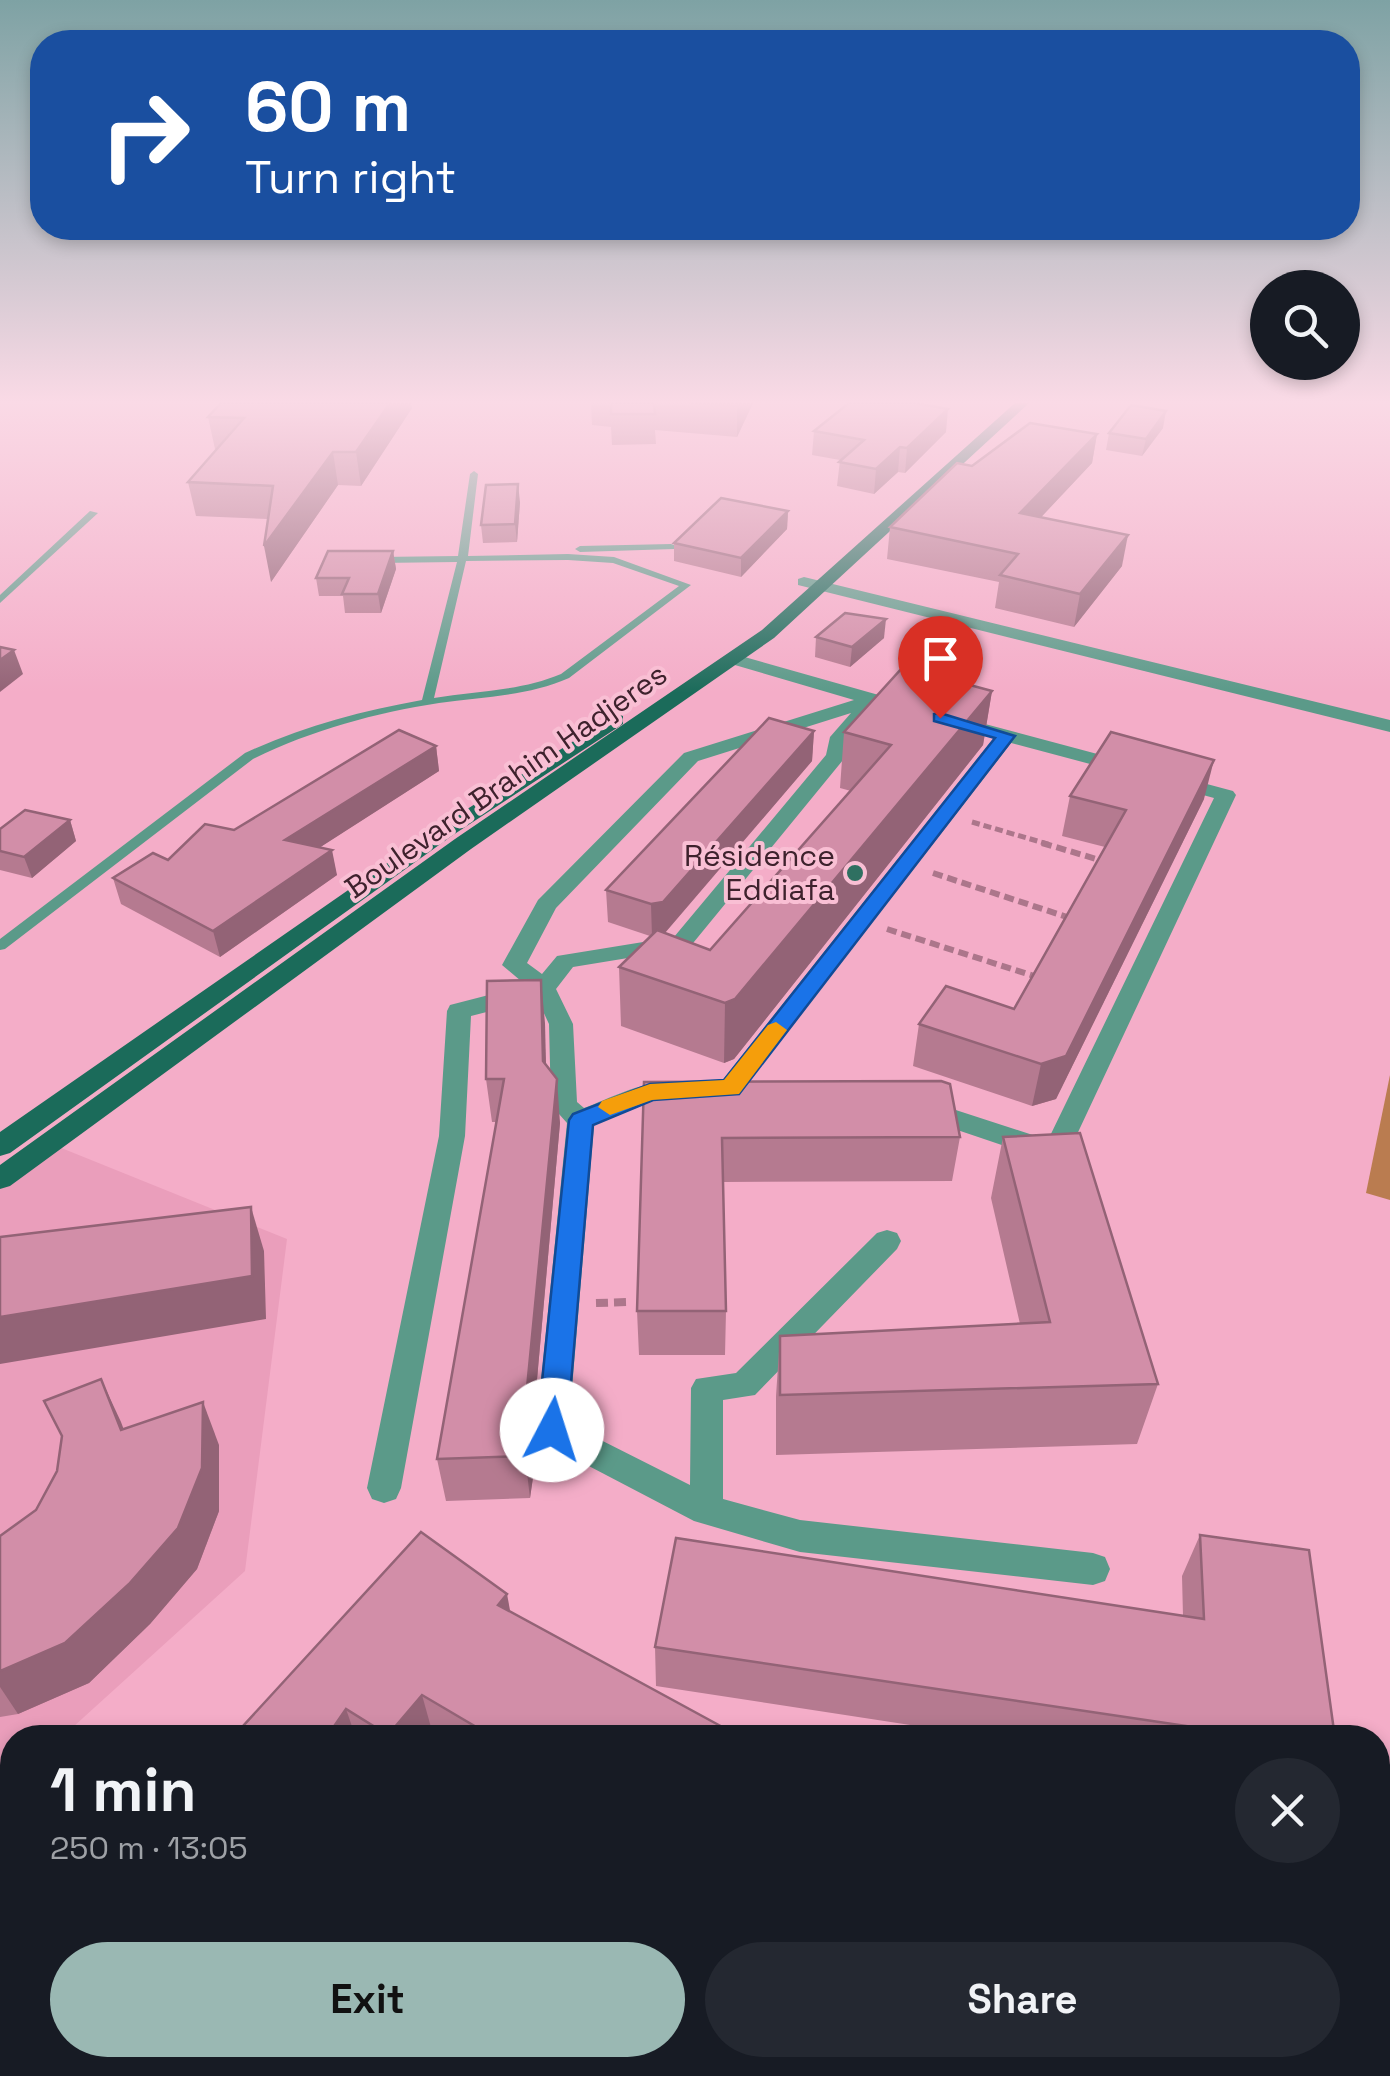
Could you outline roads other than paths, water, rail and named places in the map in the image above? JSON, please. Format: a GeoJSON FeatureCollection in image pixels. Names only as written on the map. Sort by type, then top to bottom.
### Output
{"type":"FeatureCollection","features":[{"type":"Feature","properties":{"kind":"main road"},"geometry":{"type":"LineString","coordinates":[[0,1146],[446,831],[814,584],[901,500]]}},
{"type":"Feature","properties":{"kind":"main road","name":"Boulevard Brahim Hadjeres"},"geometry":{"type":"LineString","coordinates":[[0,1178],[464,844],[734,660],[911,500]]}},
{"type":"Feature","properties":{"kind":"street"},"geometry":{"type":"LineString","coordinates":[[814,584],[1390,726]]}},
{"type":"Feature","properties":{"kind":"street"},"geometry":{"type":"LineString","coordinates":[[734,660],[1226,795],[1055,1153],[937,1112],[890,1103]]}},
{"type":"Feature","properties":{"kind":"street"},"geometry":{"type":"LineString","coordinates":[[384,1488],[452,1136],[458,1011],[544,988],[565,961],[681,943],[836,756],[840,736],[873,700]]}},
{"type":"Feature","properties":{"kind":"street"},"geometry":{"type":"LineString","coordinates":[[582,1120],[564,1106],[561,1024],[544,988],[514,965],[546,905],[691,757],[873,700]]}},
{"type":"Feature","properties":{"kind":"street"},"geometry":{"type":"LineString","coordinates":[[730,1088],[1006,736]]}},
{"type":"Feature","properties":{"kind":"street"},"geometry":{"type":"LineString","coordinates":[[582,1120],[650,1092],[730,1088],[767,1091]]}},
{"type":"Feature","properties":{"kind":"street"},"geometry":{"type":"LineString","coordinates":[[582,1120],[552,1430],[706,1510],[800,1536],[1093,1569]]}},
{"type":"Feature","properties":{"kind":"street"},"geometry":{"type":"LineString","coordinates":[[706,1510],[708,1388],[744,1386],[887,1241]]}},
{"type":"Feature","properties":{"kind":"lane"},"geometry":{"type":"LineString","coordinates":[[427,702],[464,553],[471,500]]}},
{"type":"Feature","properties":{"kind":"lane"},"geometry":{"type":"LineString","coordinates":[[0,600],[93,513]]}},
{"type":"Feature","properties":{"kind":"lane"},"geometry":{"type":"LineString","coordinates":[[378,560],[464,553],[671,548]]}},
{"type":"Feature","properties":{"kind":"lane"},"geometry":{"type":"LineString","coordinates":[[0,946],[250,756],[291,734],[427,702],[530,688],[565,676],[686,584],[614,560],[464,553]]}},
{"type":"Feature","properties":{"kind":"place","name":"Résidence Eddiafa"},"geometry":{"type":"Point","coordinates":[855,873]}}]}
